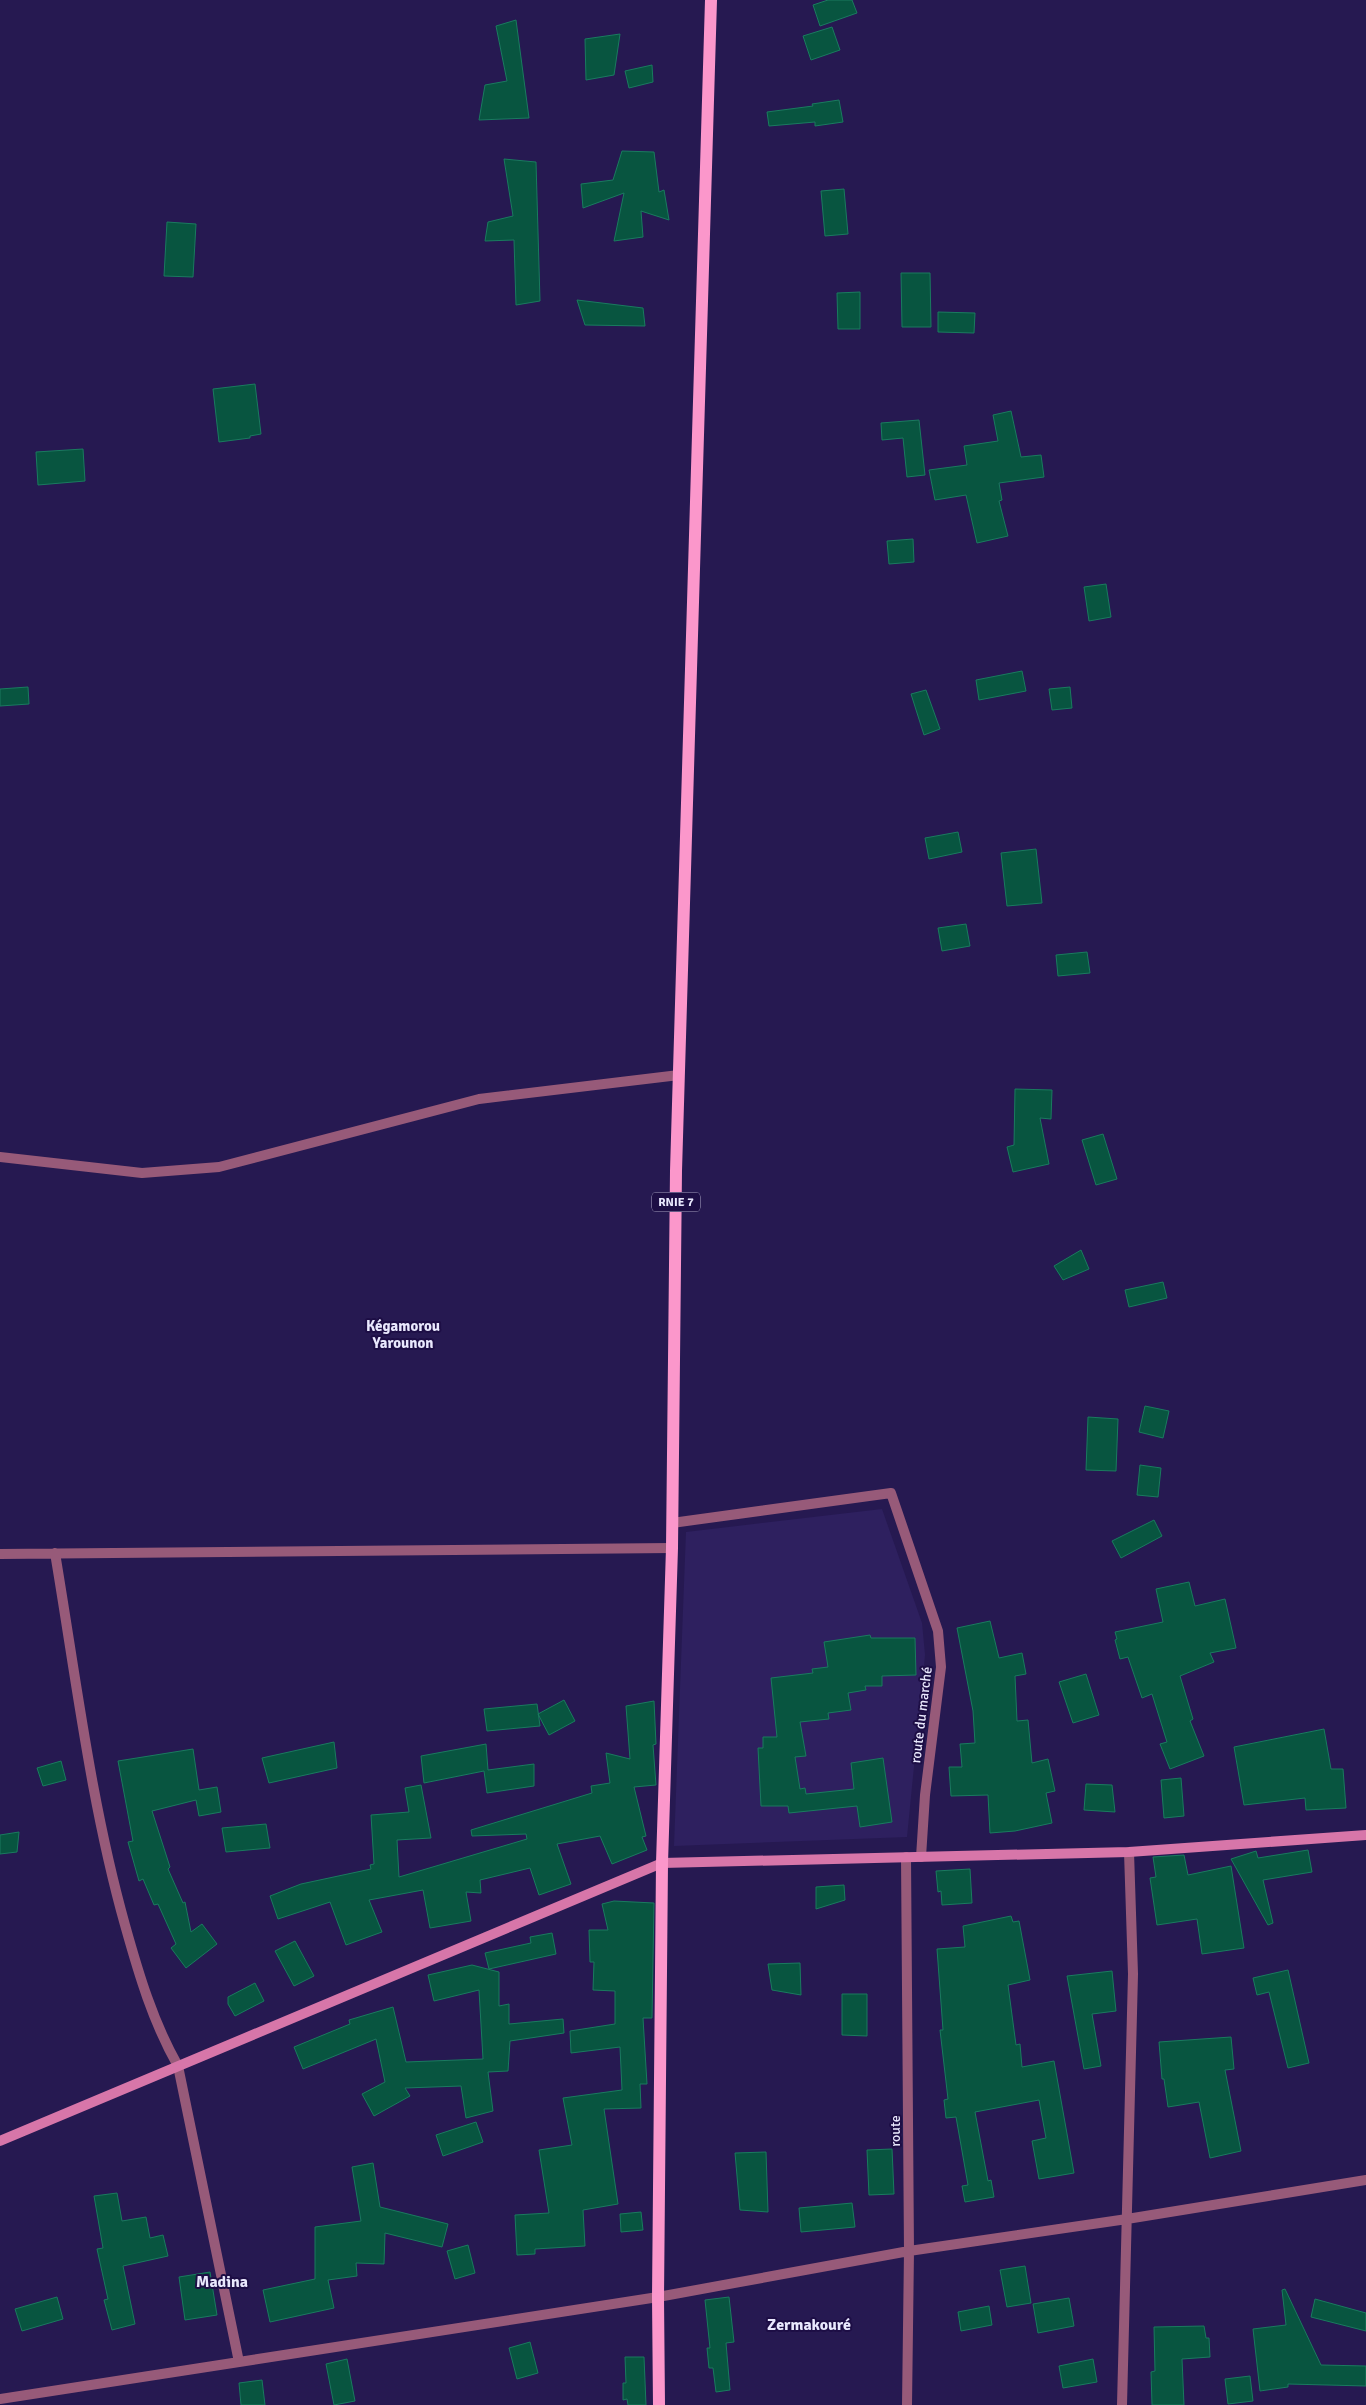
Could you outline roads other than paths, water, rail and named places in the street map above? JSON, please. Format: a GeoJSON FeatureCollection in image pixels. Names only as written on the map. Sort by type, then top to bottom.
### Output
{"type":"FeatureCollection","features":[{"type":"Feature","properties":{"kind":"main road","name":"RNIE 7"},"geometry":{"type":"LineString","coordinates":[[659,2405],[658,2297],[662,1863],[672,1548],[679,1075],[711,0]]}},
{"type":"Feature","properties":{"kind":"street"},"geometry":{"type":"LineString","coordinates":[[0,1157],[81,1165],[142,1174],[219,1167],[479,1099],[679,1075]]}},
{"type":"Feature","properties":{"kind":"street","name":"route du marché"},"geometry":{"type":"LineString","coordinates":[[672,1523],[891,1493],[938,1631],[941,1667],[925,1795],[921,1857]]}},
{"type":"Feature","properties":{"kind":"street"},"geometry":{"type":"LineString","coordinates":[[0,1554],[672,1548]]}},
{"type":"Feature","properties":{"kind":"street"},"geometry":{"type":"LineString","coordinates":[[55,1553],[96,1802],[112,1880],[141,1984],[161,2037],[178,2066],[240,2362]]}},
{"type":"Feature","properties":{"kind":"street"},"geometry":{"type":"LineString","coordinates":[[0,2142],[662,1863],[1129,1852],[1366,1835]]}},
{"type":"Feature","properties":{"kind":"street"},"geometry":{"type":"LineString","coordinates":[[1122,2405],[1133,1974],[1129,1852]]}},
{"type":"Feature","properties":{"kind":"street","name":"route"},"geometry":{"type":"LineString","coordinates":[[906,1858],[909,2251],[907,2405]]}},
{"type":"Feature","properties":{"kind":"street"},"geometry":{"type":"LineString","coordinates":[[0,2399],[658,2297],[909,2251],[1127,2219],[1366,2180]]}},
{"type":"Feature","properties":{"kind":"district","name":"Kégamorou Yarounon"},"geometry":{"type":"Point","coordinates":[403,1334]}},
{"type":"Feature","properties":{"kind":"district","name":"Madina"},"geometry":{"type":"Point","coordinates":[222,2281]}},
{"type":"Feature","properties":{"kind":"district","name":"Zermakouré"},"geometry":{"type":"Point","coordinates":[809,2324]}}]}
